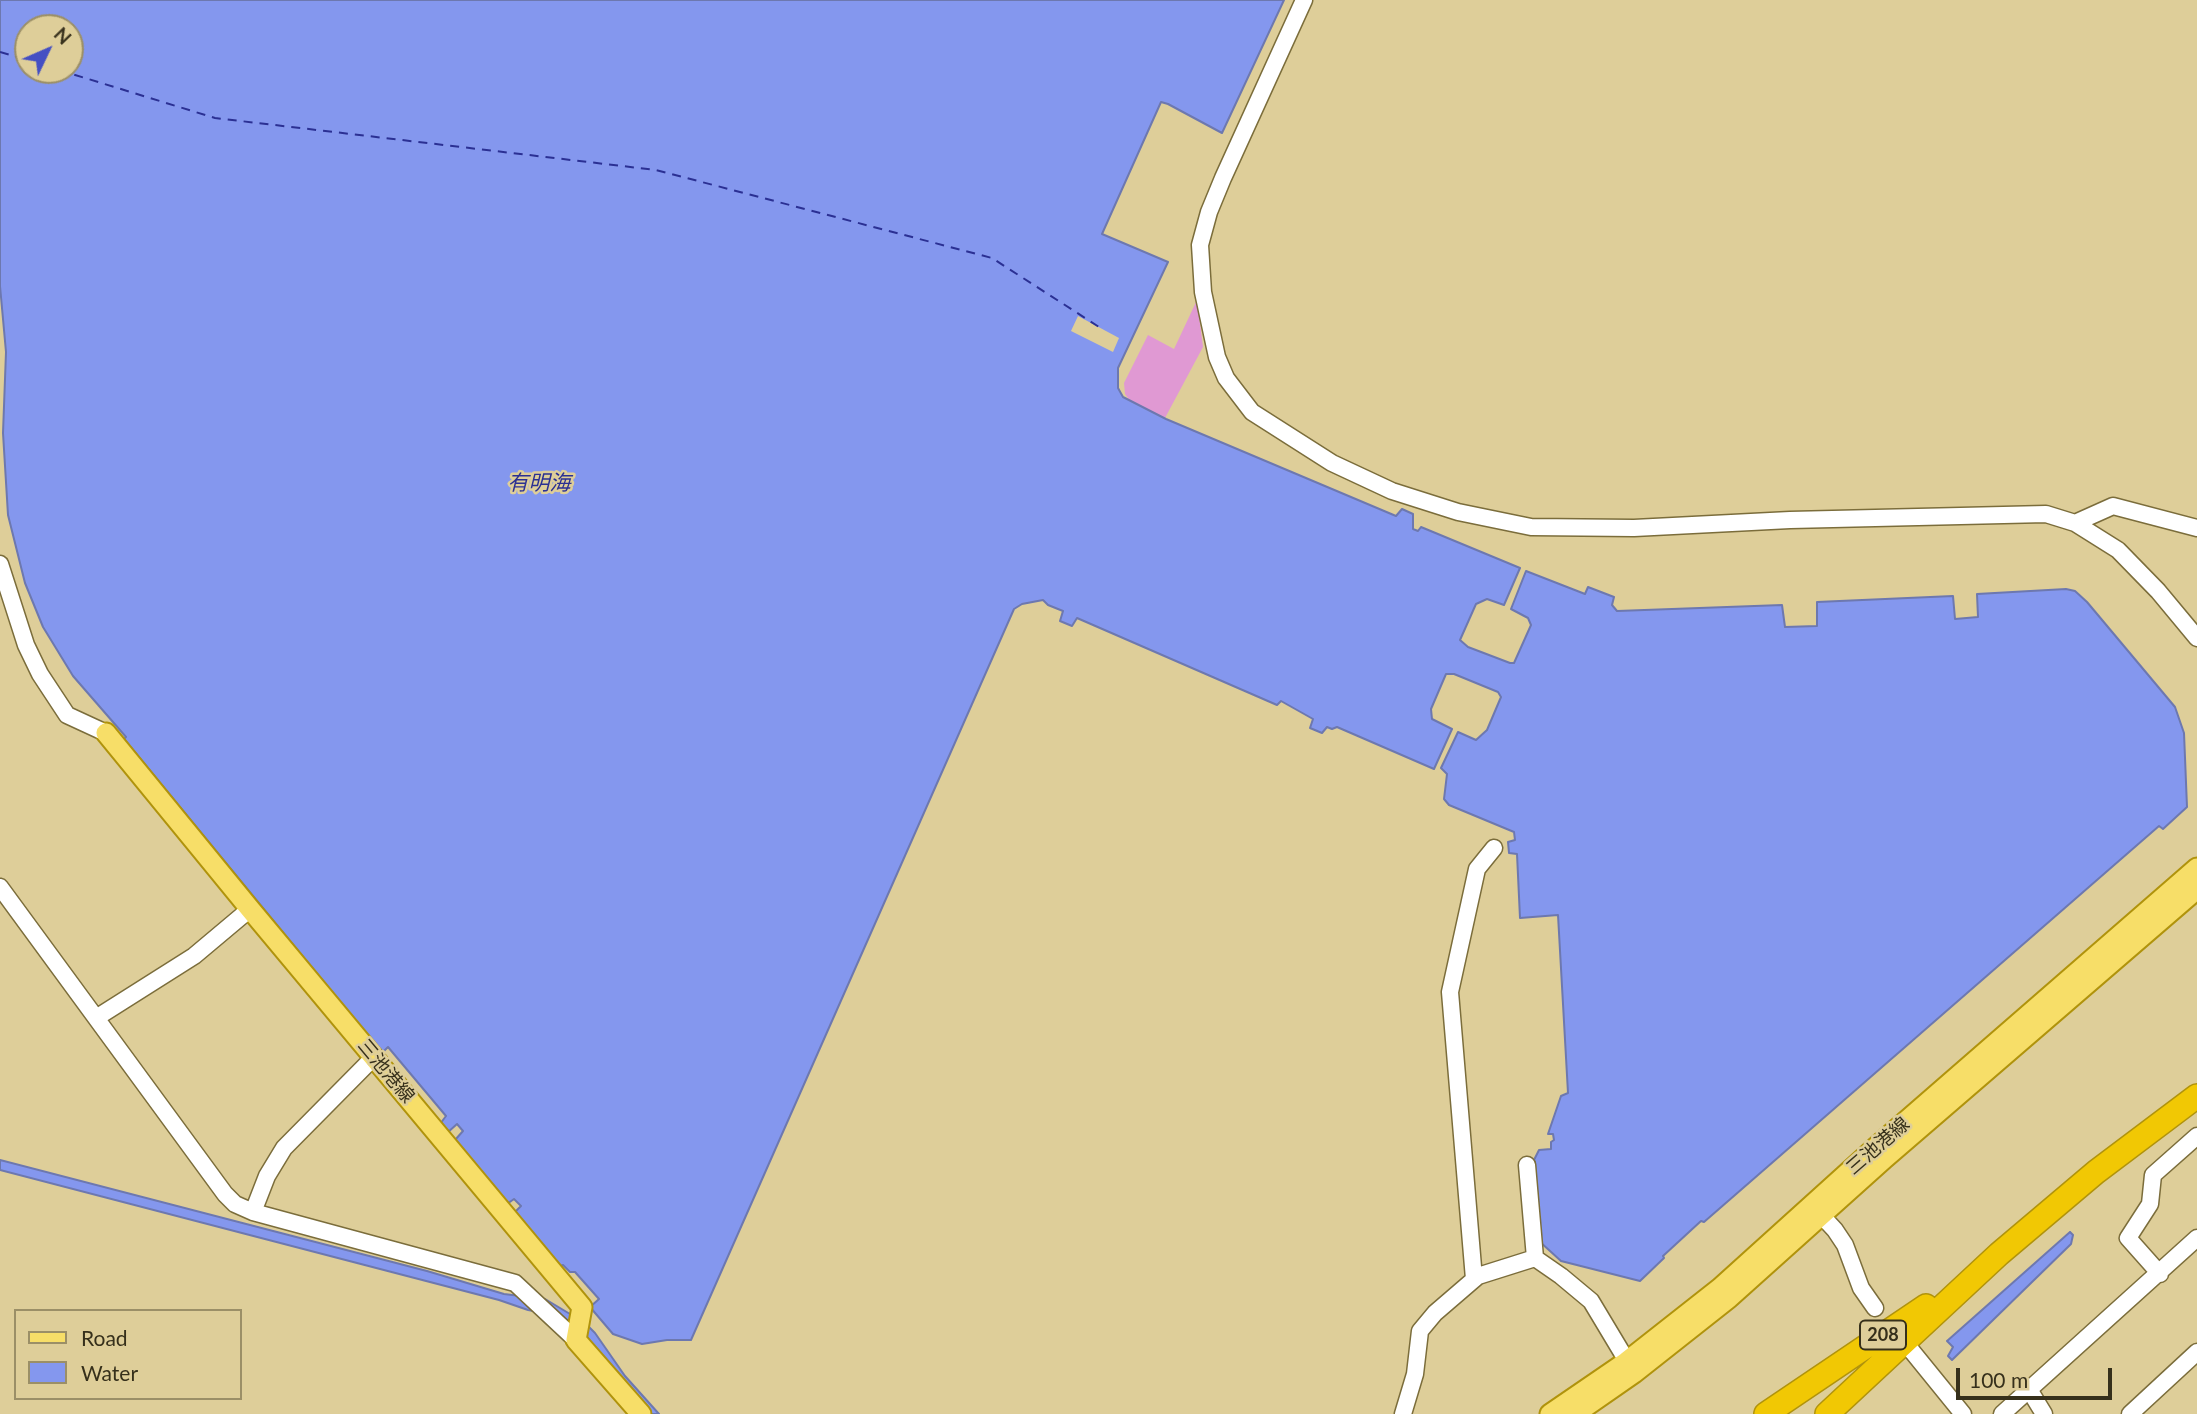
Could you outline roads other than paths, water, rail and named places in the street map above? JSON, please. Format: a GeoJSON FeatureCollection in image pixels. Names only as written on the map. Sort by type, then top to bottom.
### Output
{"type":"FeatureCollection","features":[{"type":"Feature","properties":{"kind":"highway","name":"208"},"geometry":{"type":"LineString","coordinates":[[1827,1414],[1999,1254],[2096,1171],[2197,1096]]}},
{"type":"Feature","properties":{"kind":"highway","name":"208"},"geometry":{"type":"LineString","coordinates":[[1766,1414],[1999,1254]]}},
{"type":"Feature","properties":{"kind":"main road","name":"三池港線"},"geometry":{"type":"LineString","coordinates":[[106,733],[582,1307],[579,1328],[641,1414]]}},
{"type":"Feature","properties":{"kind":"main road","name":"三池港線"},"geometry":{"type":"LineString","coordinates":[[1575,1414],[2197,868]]}},
{"type":"Feature","properties":{"kind":"main road","name":"三池港線"},"geometry":{"type":"LineString","coordinates":[[1550,1414],[1630,1368],[1729,1298],[1884,1159],[2197,889]]}},
{"type":"Feature","properties":{"kind":"street"},"geometry":{"type":"LineString","coordinates":[[1304,0],[1223,178],[1209,212],[1200,245],[1203,292],[1211,335],[1226,378],[1252,412],[1332,463],[1392,491],[1458,512],[1531,527],[1634,528],[1790,520],[2046,514],[2075,523],[2118,550],[2158,591],[2197,638]]}},
{"type":"Feature","properties":{"kind":"street"},"geometry":{"type":"LineString","coordinates":[[2075,523],[2113,506],[2197,528]]}},
{"type":"Feature","properties":{"kind":"street"},"geometry":{"type":"LineString","coordinates":[[0,564],[26,645],[40,674],[67,715],[106,733]]}},
{"type":"Feature","properties":{"kind":"street"},"geometry":{"type":"LineString","coordinates":[[1474,1279],[1450,992],[1477,869],[1494,848]]}},
{"type":"Feature","properties":{"kind":"street"},"geometry":{"type":"LineString","coordinates":[[0,887],[235,1204],[253,1212],[515,1283],[579,1328]]}},
{"type":"Feature","properties":{"kind":"street"},"geometry":{"type":"LineString","coordinates":[[96,1018],[194,956],[250,909]]}},
{"type":"Feature","properties":{"kind":"street"},"geometry":{"type":"LineString","coordinates":[[253,1212],[267,1176],[284,1148],[374,1057]]}},
{"type":"Feature","properties":{"kind":"street"},"geometry":{"type":"LineString","coordinates":[[2160,1274],[2128,1238],[2150,1204],[2153,1175],[2197,1136]]}},
{"type":"Feature","properties":{"kind":"street"},"geometry":{"type":"LineString","coordinates":[[1527,1165],[1535,1258]]}},
{"type":"Feature","properties":{"kind":"street"},"geometry":{"type":"LineString","coordinates":[[1822,1216],[1836,1230],[1845,1245],[1861,1288],[1875,1308]]}},
{"type":"Feature","properties":{"kind":"street"},"geometry":{"type":"LineString","coordinates":[[2003,1414],[2197,1238]]}},
{"type":"Feature","properties":{"kind":"street"},"geometry":{"type":"LineString","coordinates":[[1403,1414],[1415,1374],[1420,1331],[1435,1313],[1474,1279],[1535,1258]]}},
{"type":"Feature","properties":{"kind":"street"},"geometry":{"type":"LineString","coordinates":[[1535,1258],[1591,1301],[1630,1368]]}},
{"type":"Feature","properties":{"kind":"street"},"geometry":{"type":"LineString","coordinates":[[1911,1350],[1963,1414]]}},
{"type":"Feature","properties":{"kind":"street"},"geometry":{"type":"LineString","coordinates":[[2130,1414],[2197,1352]]}},
{"type":"Feature","properties":{"kind":"street"},"geometry":{"type":"LineString","coordinates":[[2030,1391],[2044,1414]]}},
{"type":"Feature","properties":{"kind":"water","name":"有明海"},"geometry":{"type":"Polygon","coordinates":[[[0,0],[1284,0],[1222,133],[1161,102],[1102,234],[1168,262],[1118,368],[1118,388],[1123,397],[1166,419],[1396,516],[1402,509],[1413,514],[1413,529],[1418,531],[1421,527],[1520,568],[1504,605],[1487,599],[1476,604],[1460,640],[1468,647],[1510,663],[1514,663],[1531,625],[1528,618],[1511,609],[1526,571],[1585,594],[1588,587],[1614,597],[1612,605],[1617,611],[1782,605],[1785,627],[1817,626],[1817,602],[1953,596],[1955,619],[1978,617],[1977,594],[2066,589],[2075,591],[2175,707],[2184,733],[2187,807],[2163,829],[2159,826],[1704,1222],[1701,1221],[1640,1281],[1561,1261],[1539,1241],[1534,1160],[1539,1150],[1551,1149],[1553,1134],[1548,1134],[1561,1096],[1568,1093],[1558,915],[1520,918],[1517,854],[1509,853],[1508,842],[1515,840],[1514,832],[1449,805],[1444,799],[1447,774],[1441,768],[1458,732],[1476,740],[1487,730],[1501,697],[1498,692],[1454,674],[1446,674],[1431,709],[1432,719],[1452,729],[1434,769],[1337,727],[1327,727],[1322,733],[1310,728],[1313,719],[1281,701],[1277,705],[1077,618],[1072,626],[1060,621],[1063,611],[1043,600],[1022,604],[1014,609],[691,1340],[642,1344],[613,1334],[590,1307],[599,1299],[575,1272],[560,1266],[513,1214],[521,1206],[514,1199],[507,1204],[455,1140],[463,1131],[457,1124],[447,1133],[440,1124],[446,1116],[388,1047],[382,1053],[124,739],[126,737],[73,676],[43,627],[25,583],[8,515],[3,433],[6,352],[0,286],[0,0]]]}},
{"type":"Feature","properties":{"kind":"water"},"geometry":{"type":"Polygon","coordinates":[[[0,1160],[427,1271],[504,1294],[545,1299],[585,1323],[595,1333],[625,1376],[659,1414],[649,1414],[585,1332],[561,1316],[528,1310],[499,1300],[0,1170],[0,1160]]]}},
{"type":"Feature","properties":{"kind":"water"},"geometry":{"type":"Polygon","coordinates":[[[2070,1232],[2073,1235],[2071,1244],[1952,1360],[1948,1356],[1953,1347],[1947,1341],[2070,1232]]]}}]}
